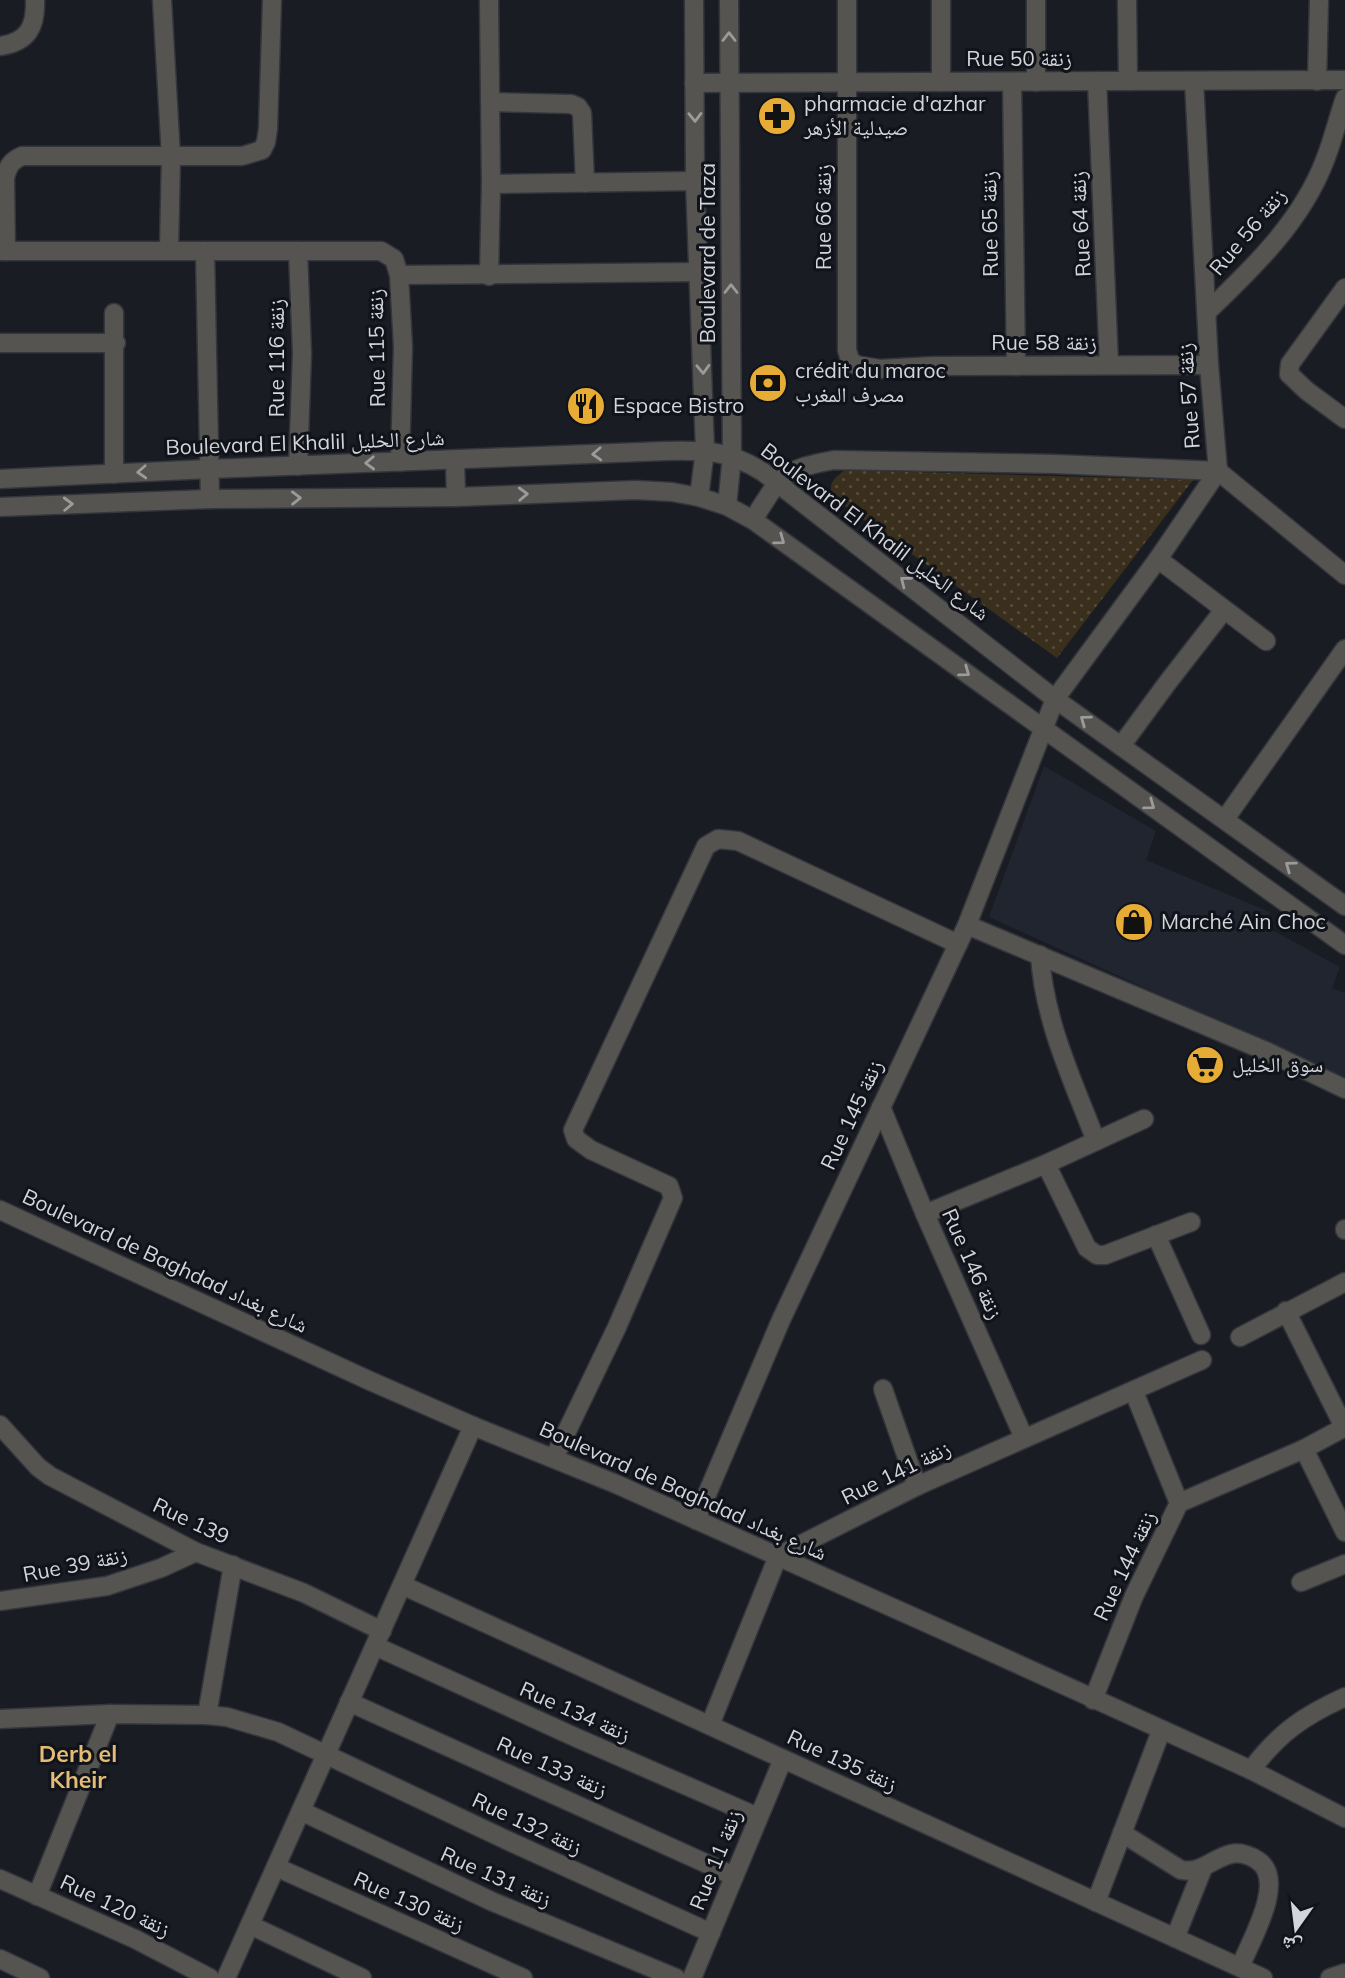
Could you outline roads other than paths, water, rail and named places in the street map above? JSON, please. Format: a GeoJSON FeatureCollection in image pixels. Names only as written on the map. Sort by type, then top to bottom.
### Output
{"type":"FeatureCollection","features":[{"type":"Feature","properties":{"kind":"street"},"geometry":{"type":"LineString","coordinates":[[0,46],[18,42],[26,36],[32,25],[35,0]]}},
{"type":"Feature","properties":{"kind":"street"},"geometry":{"type":"LineString","coordinates":[[162,0],[172,157],[169,250]]}},
{"type":"Feature","properties":{"kind":"street"},"geometry":{"type":"LineString","coordinates":[[272,0],[268,129],[262,150],[242,156],[22,156],[13,160],[5,178],[3,251],[381,251],[394,259],[399,275],[700,272]]}},
{"type":"Feature","properties":{"kind":"street"},"geometry":{"type":"LineString","coordinates":[[489,0],[489,276]]}},
{"type":"Feature","properties":{"kind":"street","name":"Boulevard de Taza"},"geometry":{"type":"LineString","coordinates":[[694,0],[695,181],[705,450],[699,497]]}},
{"type":"Feature","properties":{"kind":"street","name":"Boulevard de Taza"},"geometry":{"type":"LineString","coordinates":[[727,506],[732,456],[729,0]]}},
{"type":"Feature","properties":{"kind":"street","name":"Rue 66 زنقة"},"geometry":{"type":"LineString","coordinates":[[847,0],[847,350],[850,360],[856,366],[880,369]]}},
{"type":"Feature","properties":{"kind":"street"},"geometry":{"type":"LineString","coordinates":[[941,0],[941,82]]}},
{"type":"Feature","properties":{"kind":"street"},"geometry":{"type":"LineString","coordinates":[[1036,0],[1036,82]]}},
{"type":"Feature","properties":{"kind":"street"},"geometry":{"type":"LineString","coordinates":[[1127,0],[1128,81]]}},
{"type":"Feature","properties":{"kind":"street"},"geometry":{"type":"LineString","coordinates":[[1317,81],[1319,0]]}},
{"type":"Feature","properties":{"kind":"street","name":"Rue 50 زنقة"},"geometry":{"type":"LineString","coordinates":[[694,83],[1345,79]]}},
{"type":"Feature","properties":{"kind":"street","name":"Rue 64 زنقة"},"geometry":{"type":"LineString","coordinates":[[1097,81],[1110,365]]}},
{"type":"Feature","properties":{"kind":"street","name":"Rue 57 زنقة"},"geometry":{"type":"LineString","coordinates":[[1043,728],[1055,699],[1158,559],[1218,471],[1209,365],[1194,81]]}},
{"type":"Feature","properties":{"kind":"street","name":"Rue 65 زنقة"},"geometry":{"type":"LineString","coordinates":[[1012,82],[1016,366]]}},
{"type":"Feature","properties":{"kind":"street","name":"Rue 56 زنقة"},"geometry":{"type":"LineString","coordinates":[[1207,312],[1257,264],[1301,207],[1326,159],[1345,98]]}},
{"type":"Feature","properties":{"kind":"street"},"geometry":{"type":"LineString","coordinates":[[490,102],[571,104],[578,107],[582,113],[585,183]]}},
{"type":"Feature","properties":{"kind":"street"},"geometry":{"type":"LineString","coordinates":[[491,184],[695,181]]}},
{"type":"Feature","properties":{"kind":"street"},"geometry":{"type":"LineString","coordinates":[[205,251],[210,499]]}},
{"type":"Feature","properties":{"kind":"street","name":"Rue 116 زنقة"},"geometry":{"type":"LineString","coordinates":[[298,251],[302,352],[298,466]]}},
{"type":"Feature","properties":{"kind":"street","name":"Rue 115 زنقة"},"geometry":{"type":"LineString","coordinates":[[399,275],[403,347],[400,462]]}},
{"type":"Feature","properties":{"kind":"street"},"geometry":{"type":"LineString","coordinates":[[1345,288],[1290,364],[1289,374],[1345,419]]}},
{"type":"Feature","properties":{"kind":"street"},"geometry":{"type":"LineString","coordinates":[[114,313],[114,474]]}},
{"type":"Feature","properties":{"kind":"street"},"geometry":{"type":"LineString","coordinates":[[0,343],[116,343]]}},
{"type":"Feature","properties":{"kind":"street","name":"Rue 58 زنقة"},"geometry":{"type":"LineString","coordinates":[[880,369],[1209,365]]}},
{"type":"Feature","properties":{"kind":"street","name":"Boulevard El Khalil شارع الخليل"},"geometry":{"type":"LineString","coordinates":[[0,479],[705,450],[732,456],[777,482],[1055,699],[1345,906]]}},
{"type":"Feature","properties":{"kind":"street"},"geometry":{"type":"LineString","coordinates":[[753,520],[777,482],[810,465],[834,460],[1055,464],[1218,471],[1345,575]]}},
{"type":"Feature","properties":{"kind":"street"},"geometry":{"type":"LineString","coordinates":[[455,461],[456,497]]}},
{"type":"Feature","properties":{"kind":"street"},"geometry":{"type":"LineString","coordinates":[[0,507],[210,499],[456,497],[636,490],[672,492],[727,506],[753,520],[1345,945]]}},
{"type":"Feature","properties":{"kind":"street"},"geometry":{"type":"LineString","coordinates":[[1158,559],[1266,642]]}},
{"type":"Feature","properties":{"kind":"street"},"geometry":{"type":"LineString","coordinates":[[1121,746],[1224,610]]}},
{"type":"Feature","properties":{"kind":"street"},"geometry":{"type":"LineString","coordinates":[[1225,819],[1345,649]]}},
{"type":"Feature","properties":{"kind":"street","name":"Rue 145 زنقة"},"geometry":{"type":"LineString","coordinates":[[696,1520],[781,1320],[967,925],[1043,728]]}},
{"type":"Feature","properties":{"kind":"street"},"geometry":{"type":"LineString","coordinates":[[554,1458],[617,1327],[673,1198],[669,1186],[591,1150],[576,1139],[573,1130],[706,846],[718,839],[738,841],[958,944]]}},
{"type":"Feature","properties":{"kind":"street"},"geometry":{"type":"LineString","coordinates":[[967,925],[1268,1052],[1345,1089]]}},
{"type":"Feature","properties":{"kind":"street"},"geometry":{"type":"LineString","coordinates":[[1040,955],[1041,981],[1053,1026],[1096,1141]]}},
{"type":"Feature","properties":{"kind":"street","name":"Rue 146 زنقة"},"geometry":{"type":"LineString","coordinates":[[881,1107],[1024,1438]]}},
{"type":"Feature","properties":{"kind":"street"},"geometry":{"type":"LineString","coordinates":[[925,1214],[1046,1164],[1144,1119]]}},
{"type":"Feature","properties":{"kind":"street"},"geometry":{"type":"LineString","coordinates":[[1046,1164],[1091,1252],[1105,1255],[1191,1222]]}},
{"type":"Feature","properties":{"kind":"street","name":"Boulevard de Baghdad شارع بغداد"},"geometry":{"type":"LineString","coordinates":[[0,1210],[473,1426],[554,1458],[778,1556],[1251,1770],[1345,1818]]}},
{"type":"Feature","properties":{"kind":"street"},"geometry":{"type":"LineString","coordinates":[[1156,1235],[1200,1335]]}},
{"type":"Feature","properties":{"kind":"street"},"geometry":{"type":"LineString","coordinates":[[1240,1337],[1345,1282]]}},
{"type":"Feature","properties":{"kind":"street","name":"Rue 144 زنقة"},"geometry":{"type":"LineString","coordinates":[[1093,1700],[1134,1596],[1179,1503],[1345,1427],[1286,1311]]}},
{"type":"Feature","properties":{"kind":"street","name":"Rue 141 زنقة"},"geometry":{"type":"LineString","coordinates":[[778,1556],[917,1486],[1202,1360]]}},
{"type":"Feature","properties":{"kind":"street"},"geometry":{"type":"LineString","coordinates":[[883,1389],[917,1486]]}},
{"type":"Feature","properties":{"kind":"street"},"geometry":{"type":"LineString","coordinates":[[1134,1392],[1179,1503]]}},
{"type":"Feature","properties":{"kind":"street","name":"Rue 139"},"geometry":{"type":"LineString","coordinates":[[0,1425],[38,1467],[50,1476],[196,1552],[304,1593],[378,1638]]}},
{"type":"Feature","properties":{"kind":"street"},"geometry":{"type":"LineString","coordinates":[[226,1978],[473,1426]]}},
{"type":"Feature","properties":{"kind":"street"},"geometry":{"type":"LineString","coordinates":[[1304,1448],[1345,1532]]}},
{"type":"Feature","properties":{"kind":"street","name":"Rue 39 زنقة"},"geometry":{"type":"LineString","coordinates":[[0,1601],[107,1586],[161,1568],[196,1552]]}},
{"type":"Feature","properties":{"kind":"street"},"geometry":{"type":"LineString","coordinates":[[710,1725],[778,1556]]}},
{"type":"Feature","properties":{"kind":"street"},"geometry":{"type":"LineString","coordinates":[[1301,1582],[1345,1564]]}},
{"type":"Feature","properties":{"kind":"street"},"geometry":{"type":"LineString","coordinates":[[207,1715],[233,1565]]}},
{"type":"Feature","properties":{"kind":"street","name":"Rue 135 زنقة"},"geometry":{"type":"LineString","coordinates":[[402,1585],[1263,1978]]}},
{"type":"Feature","properties":{"kind":"street","name":"Rue 134 زنقة"},"geometry":{"type":"LineString","coordinates":[[378,1638],[577,1738],[758,1817]]}},
{"type":"Feature","properties":{"kind":"street"},"geometry":{"type":"LineString","coordinates":[[1251,1770],[1269,1746],[1290,1727],[1345,1696]]}},
{"type":"Feature","properties":{"kind":"street","name":"Rue 133 زنقة"},"geometry":{"type":"LineString","coordinates":[[349,1702],[734,1876]]}},
{"type":"Feature","properties":{"kind":"street"},"geometry":{"type":"LineString","coordinates":[[37,1896],[110,1714]]}},
{"type":"Feature","properties":{"kind":"street","name":"Rue 132 زنقة"},"geometry":{"type":"LineString","coordinates":[[0,1719],[110,1714],[207,1715],[227,1717],[278,1732],[711,1933]]}},
{"type":"Feature","properties":{"kind":"street"},"geometry":{"type":"LineString","coordinates":[[1096,1902],[1161,1731]]}},
{"type":"Feature","properties":{"kind":"street","name":"Rue 11 زنقة"},"geometry":{"type":"LineString","coordinates":[[692,1978],[783,1759]]}},
{"type":"Feature","properties":{"kind":"street","name":"Rue 131 زنقة"},"geometry":{"type":"LineString","coordinates":[[301,1811],[491,1901],[676,1978]]}},
{"type":"Feature","properties":{"kind":"street"},"geometry":{"type":"LineString","coordinates":[[1122,1833],[1188,1872],[1232,1854],[1256,1858],[1270,1873],[1266,1905],[1240,1967]]}},
{"type":"Feature","properties":{"kind":"street","name":"Rue 130 زنقة"},"geometry":{"type":"LineString","coordinates":[[276,1867],[523,1978]]}},
{"type":"Feature","properties":{"kind":"street"},"geometry":{"type":"LineString","coordinates":[[1175,1938],[1203,1868]]}},
{"type":"Feature","properties":{"kind":"street","name":"Rue 120 زنقة"},"geometry":{"type":"LineString","coordinates":[[0,1879],[135,1939],[210,1978]]}},
{"type":"Feature","properties":{"kind":"street"},"geometry":{"type":"LineString","coordinates":[[250,1925],[362,1978]]}},
{"type":"Feature","properties":{"kind":"street"},"geometry":{"type":"LineString","coordinates":[[0,1959],[40,1978]]}},
{"type":"Feature","properties":{"kind":"street"},"geometry":{"type":"LineString","coordinates":[[1330,1978],[1345,1973]]}},
{"type":"Feature","properties":{"kind":"place","name":"pharmacie d'azhar صيدلية الأزهر"},"geometry":{"type":"Point","coordinates":[777,116]}},
{"type":"Feature","properties":{"kind":"place","name":"crédit du maroc مصرف المغرب"},"geometry":{"type":"Point","coordinates":[768,383]}},
{"type":"Feature","properties":{"kind":"place","name":"Espace Bistro"},"geometry":{"type":"Point","coordinates":[586,406]}},
{"type":"Feature","properties":{"kind":"place","name":"Marché Ain Choc"},"geometry":{"type":"Point","coordinates":[1134,922]}},
{"type":"Feature","properties":{"kind":"place","name":"سوق الخليل"},"geometry":{"type":"Point","coordinates":[1205,1065]}},
{"type":"Feature","properties":{"kind":"district","name":"Derb el Kheir"},"geometry":{"type":"Point","coordinates":[78,1767]}}]}
